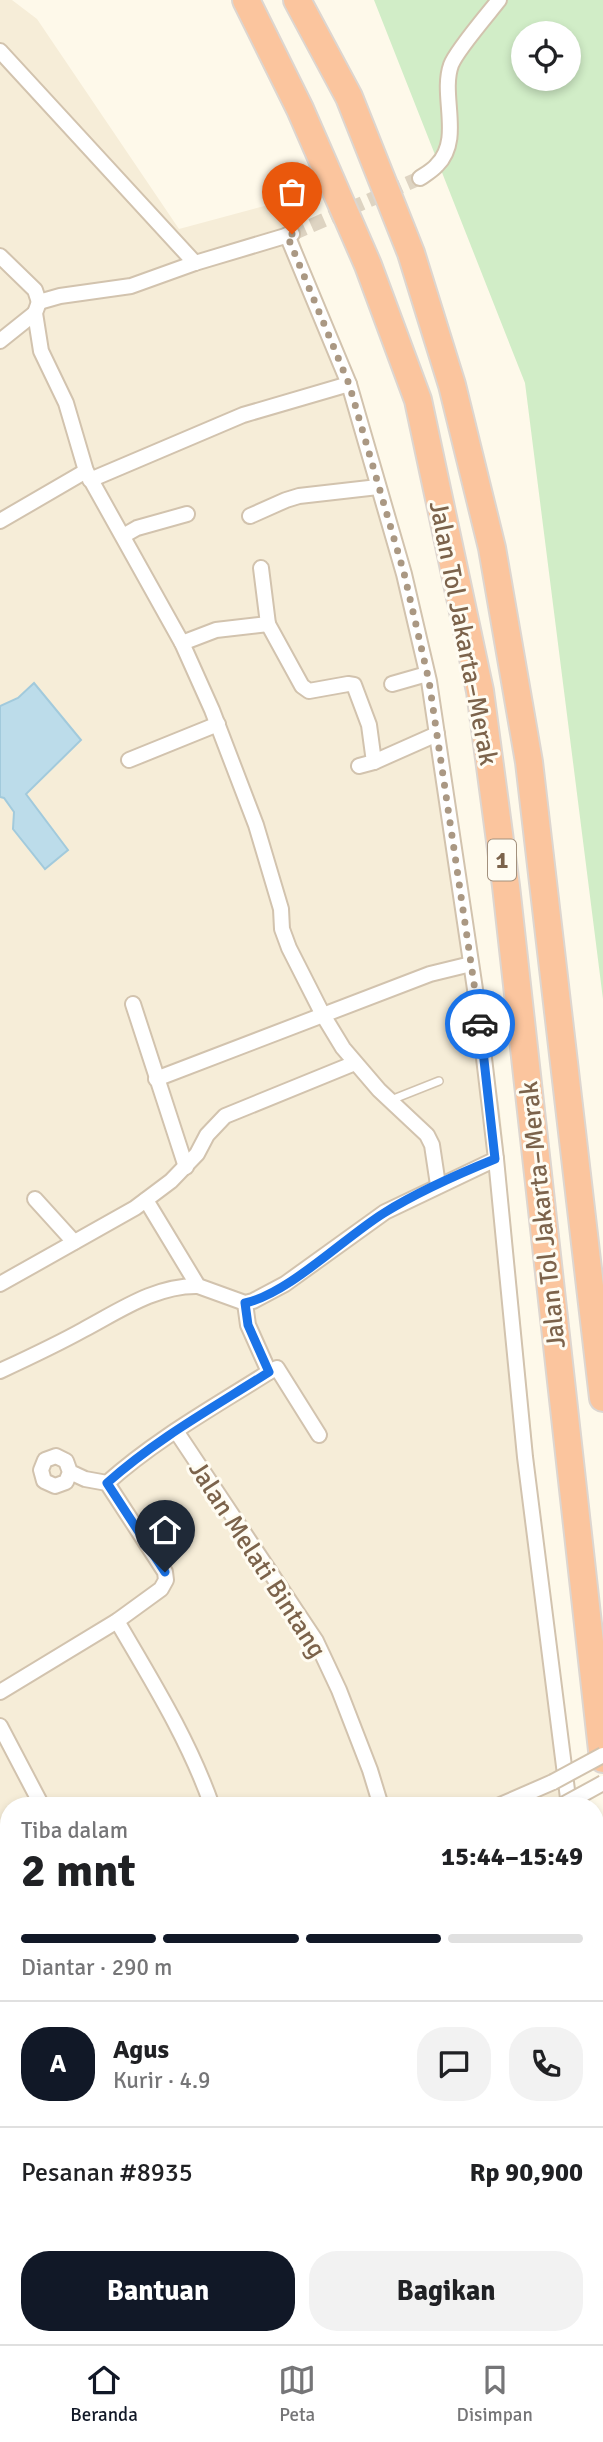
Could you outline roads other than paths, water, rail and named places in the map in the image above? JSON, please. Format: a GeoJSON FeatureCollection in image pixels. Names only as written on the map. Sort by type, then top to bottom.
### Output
{"type":"FeatureCollection","features":[{"type":"Feature","properties":{"kind":"highway","name":"Jalan Tol Jakarta–Merak"},"geometry":{"type":"LineString","coordinates":[[246,0],[300,109],[368,265],[418,400],[481,691],[506,886],[603,1757]]}},
{"type":"Feature","properties":{"kind":"highway","name":"Jalan Tol Jakarta–Merak"},"geometry":{"type":"LineString","coordinates":[[297,0],[349,97],[411,253],[452,385],[492,548],[529,762],[603,1398]]}},
{"type":"Feature","properties":{"kind":"street"},"geometry":{"type":"LineString","coordinates":[[420,178],[438,164],[446,151],[450,130],[447,85],[451,63],[499,0]]}},
{"type":"Feature","properties":{"kind":"street"},"geometry":{"type":"LineString","coordinates":[[0,51],[195,263]]}},
{"type":"Feature","properties":{"kind":"street"},"geometry":{"type":"LineString","coordinates":[[0,341],[37,307],[131,286],[195,263],[289,235],[349,384],[404,573],[427,674],[437,734],[471,964],[495,1159],[524,1457],[568,1797]]}},
{"type":"Feature","properties":{"kind":"street"},"geometry":{"type":"LineString","coordinates":[[0,256],[35,289],[41,351],[66,402],[88,475],[182,643],[218,724],[256,825],[281,909],[285,939],[323,1015],[343,1048],[379,1090],[427,1135],[432,1145],[438,1185]]}},
{"type":"Feature","properties":{"kind":"street"},"geometry":{"type":"LineString","coordinates":[[0,522],[88,475],[243,415],[349,384]]}},
{"type":"Feature","properties":{"kind":"street"},"geometry":{"type":"LineString","coordinates":[[250,516],[299,496],[378,487]]}},
{"type":"Feature","properties":{"kind":"street"},"geometry":{"type":"LineString","coordinates":[[123,536],[137,528],[187,514]]}},
{"type":"Feature","properties":{"kind":"street"},"geometry":{"type":"LineString","coordinates":[[261,568],[268,624],[306,690],[354,685],[369,725],[374,762]]}},
{"type":"Feature","properties":{"kind":"street"},"geometry":{"type":"LineString","coordinates":[[182,643],[216,630],[268,624]]}},
{"type":"Feature","properties":{"kind":"street"},"geometry":{"type":"LineString","coordinates":[[393,684],[427,674]]}},
{"type":"Feature","properties":{"kind":"street"},"geometry":{"type":"LineString","coordinates":[[129,760],[218,724]]}},
{"type":"Feature","properties":{"kind":"street"},"geometry":{"type":"LineString","coordinates":[[359,766],[437,734]]}},
{"type":"Feature","properties":{"kind":"street"},"geometry":{"type":"LineString","coordinates":[[156,1079],[430,974],[471,964]]}},
{"type":"Feature","properties":{"kind":"street"},"geometry":{"type":"LineString","coordinates":[[133,1004],[186,1167]]}},
{"type":"Feature","properties":{"kind":"street"},"geometry":{"type":"LineString","coordinates":[[0,1284],[146,1200],[186,1167],[207,1135],[225,1116],[355,1063]]}},
{"type":"Feature","properties":{"kind":"street"},"geometry":{"type":"LineString","coordinates":[[0,1371],[43,1351],[127,1304],[187,1286],[198,1286],[245,1303],[265,1296],[385,1212],[495,1159]]}},
{"type":"Feature","properties":{"kind":"street"},"geometry":{"type":"LineString","coordinates":[[35,1199],[74,1242]]}},
{"type":"Feature","properties":{"kind":"street"},"geometry":{"type":"LineString","coordinates":[[146,1200],[198,1286]]}},
{"type":"Feature","properties":{"kind":"street"},"geometry":{"type":"LineString","coordinates":[[245,1303],[248,1325],[269,1372]]}},
{"type":"Feature","properties":{"kind":"street"},"geometry":{"type":"LineString","coordinates":[[107,1483],[127,1465],[176,1431],[277,1368],[318,1435]]}},
{"type":"Feature","properties":{"kind":"street","name":"Jalan Melati Bintang"},"geometry":{"type":"LineString","coordinates":[[176,1431],[316,1641],[339,1690],[378,1797]]}},
{"type":"Feature","properties":{"kind":"street"},"geometry":{"type":"LineString","coordinates":[[0,1692],[117,1621],[161,1588],[166,1580],[165,1572],[107,1483],[85,1479],[70,1472]]}},
{"type":"Feature","properties":{"kind":"street"},"geometry":{"type":"LineString","coordinates":[[117,1621],[167,1707],[209,1797]]}},
{"type":"Feature","properties":{"kind":"street"},"geometry":{"type":"LineString","coordinates":[[0,1726],[37,1797]]}},
{"type":"Feature","properties":{"kind":"street"},"geometry":{"type":"LineString","coordinates":[[519,1797],[603,1757]]}},
{"type":"Feature","properties":{"kind":"street"},"geometry":{"type":"LineString","coordinates":[[577,1797],[603,1783]]}},
{"type":"Feature","properties":{"kind":"lane"},"geometry":{"type":"LineString","coordinates":[[391,1100],[439,1082]]}},
{"type":"Feature","properties":{"kind":"water"},"geometry":{"type":"Polygon","coordinates":[[[34,683],[81,740],[26,794],[68,850],[45,869],[13,829],[14,812],[4,798],[0,797],[0,706],[18,698],[34,683]]]}},
{"type":"Feature","properties":{"kind":"tunnel"},"geometry":{"type":"LineString","coordinates":[[292,234],[420,178]]}}]}
